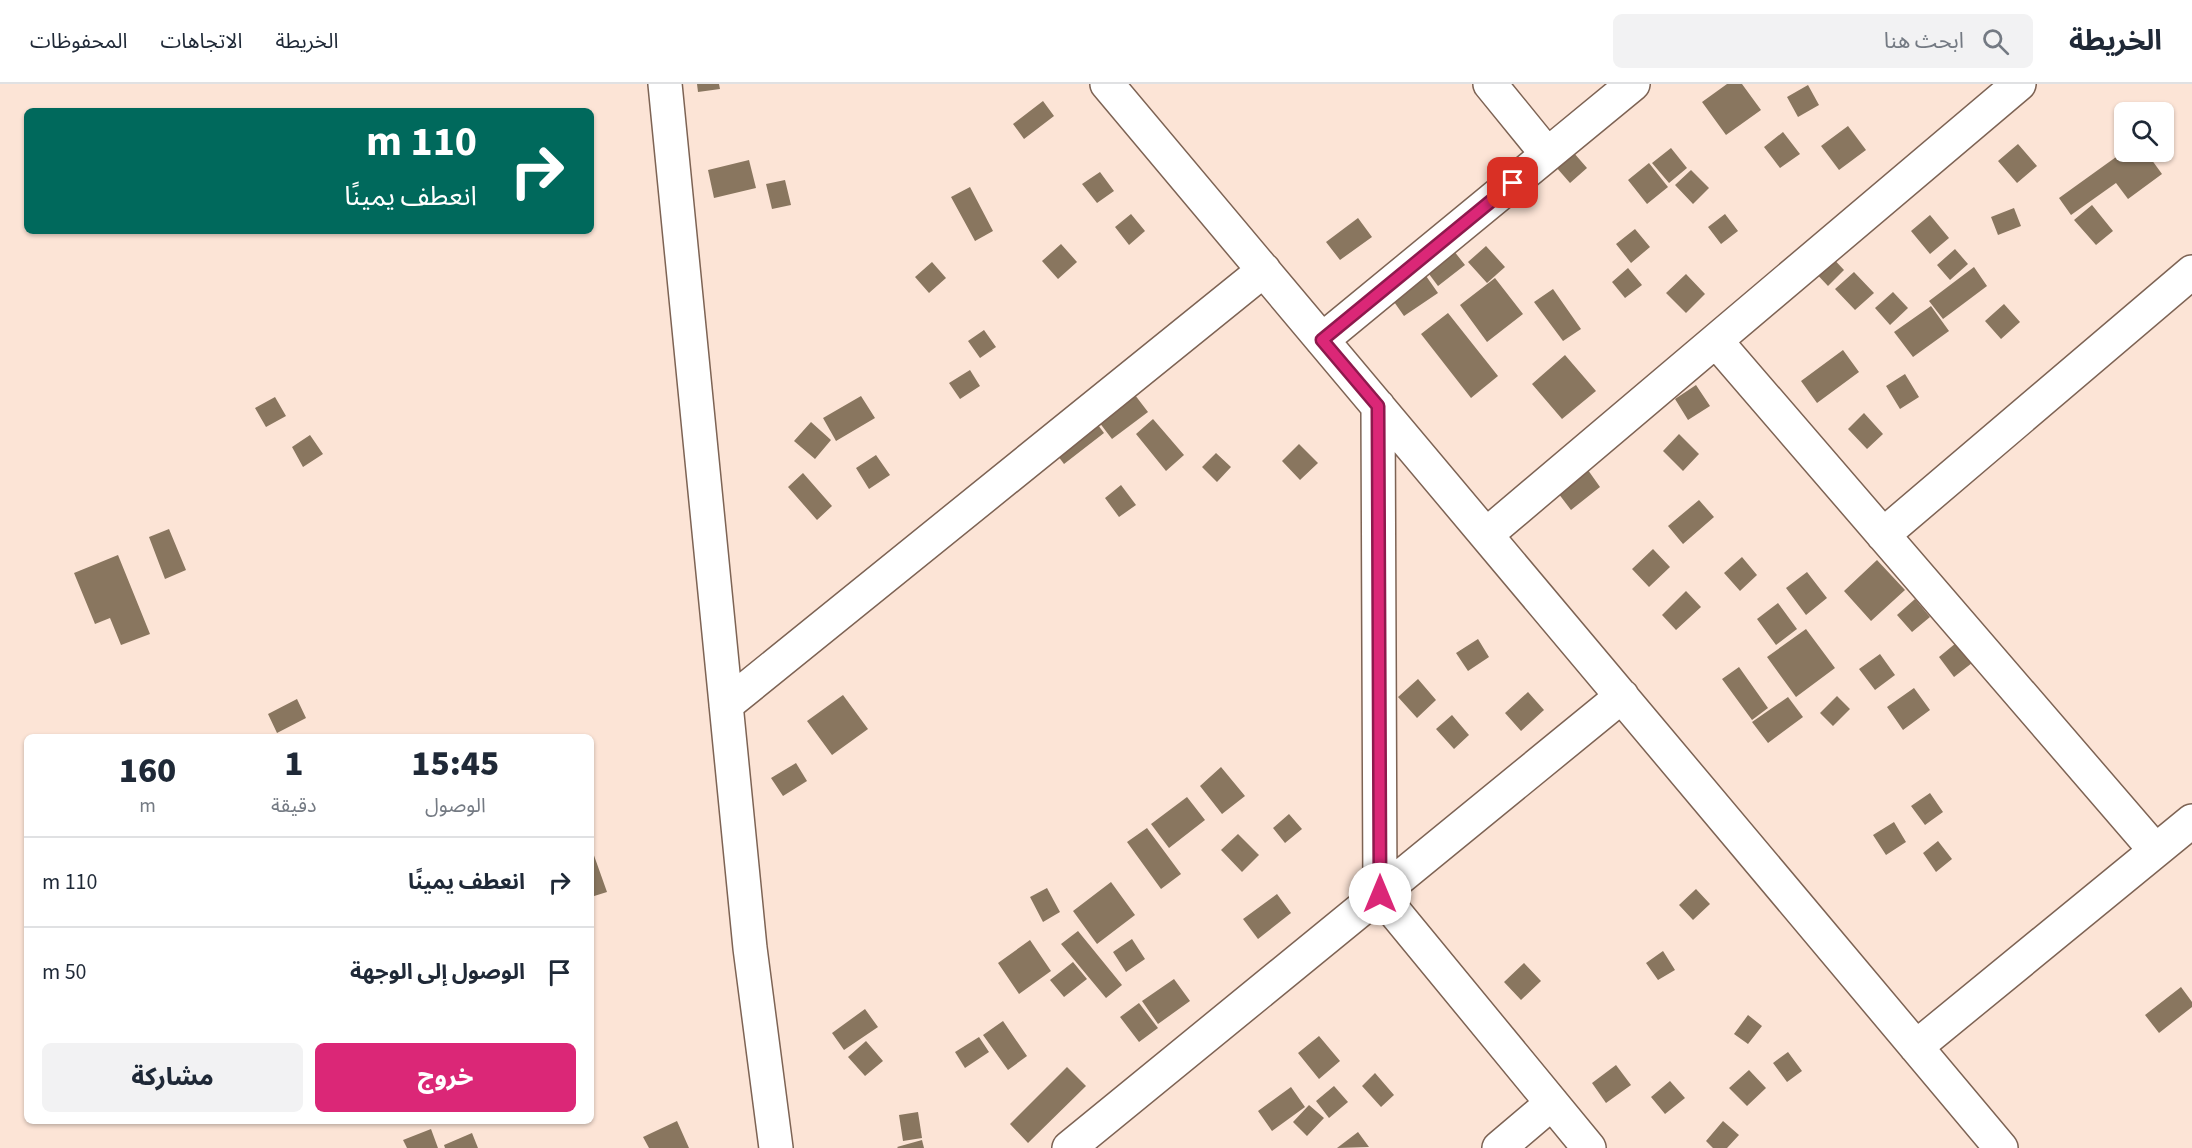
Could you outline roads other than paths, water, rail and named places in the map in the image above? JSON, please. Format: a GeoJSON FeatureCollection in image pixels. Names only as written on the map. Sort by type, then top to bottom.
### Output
{"type":"FeatureCollection","features":[{"type":"Feature","properties":{"kind":"street"},"geometry":{"type":"LineString","coordinates":[[665,84],[750,948],[776,1148]]}},
{"type":"Feature","properties":{"kind":"street"},"geometry":{"type":"LineString","coordinates":[[1107,84],[2001,1148]]}},
{"type":"Feature","properties":{"kind":"street"},"geometry":{"type":"LineString","coordinates":[[1490,84],[1547,154]]}},
{"type":"Feature","properties":{"kind":"street"},"geometry":{"type":"LineString","coordinates":[[1322,340],[1633,84]]}},
{"type":"Feature","properties":{"kind":"street"},"geometry":{"type":"LineString","coordinates":[[1486,535],[2019,84]]}},
{"type":"Feature","properties":{"kind":"street"},"geometry":{"type":"LineString","coordinates":[[726,705],[1263,270]]}},
{"type":"Feature","properties":{"kind":"street"},"geometry":{"type":"LineString","coordinates":[[1883,535],[2192,272]]}},
{"type":"Feature","properties":{"kind":"street"},"geometry":{"type":"LineString","coordinates":[[1716,341],[2155,850]]}},
{"type":"Feature","properties":{"kind":"street"},"geometry":{"type":"LineString","coordinates":[[1378,406],[1380,894],[1589,1148]]}},
{"type":"Feature","properties":{"kind":"street"},"geometry":{"type":"LineString","coordinates":[[1069,1148],[1622,696]]}},
{"type":"Feature","properties":{"kind":"street"},"geometry":{"type":"LineString","coordinates":[[1916,1047],[2192,822]]}},
{"type":"Feature","properties":{"kind":"street"},"geometry":{"type":"LineString","coordinates":[[1499,1148],[1552,1103]]}}]}
